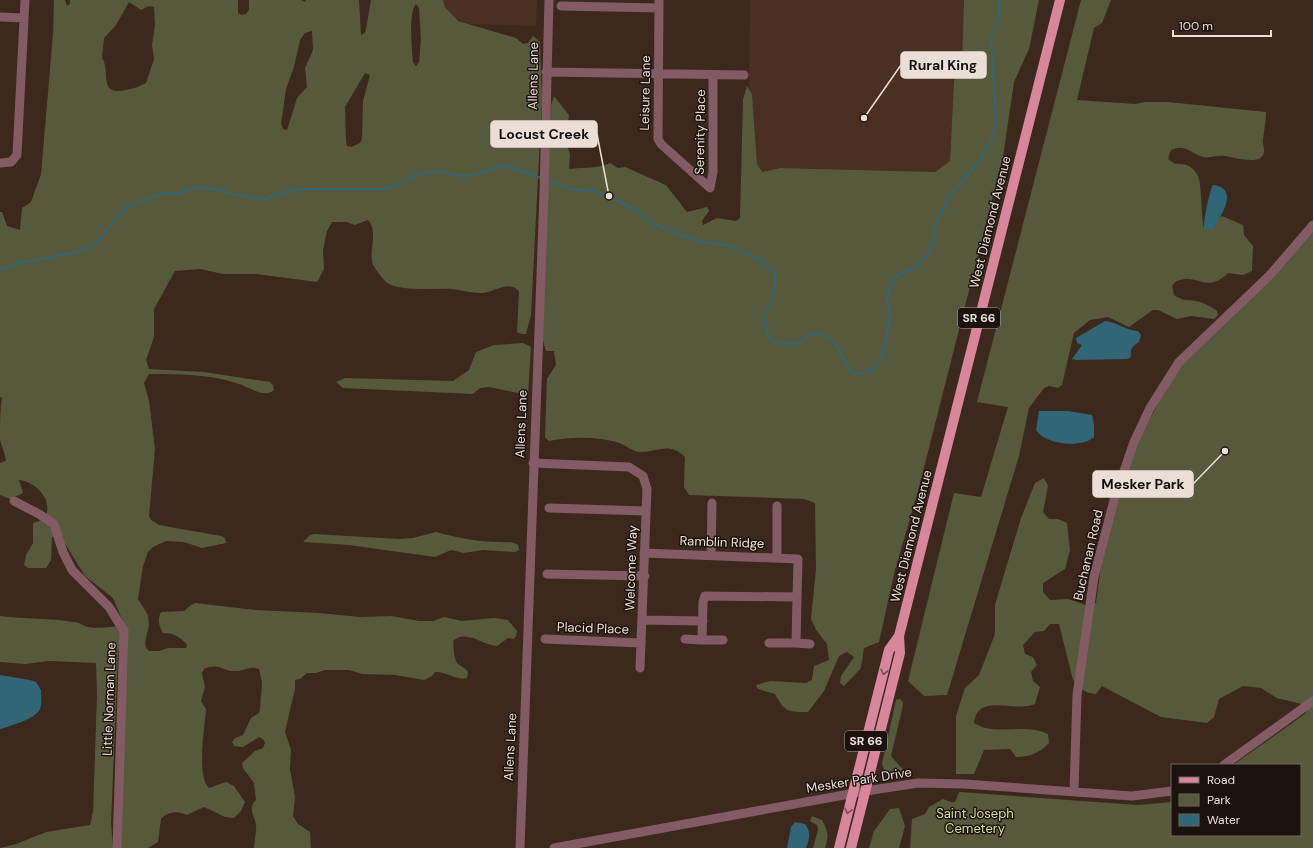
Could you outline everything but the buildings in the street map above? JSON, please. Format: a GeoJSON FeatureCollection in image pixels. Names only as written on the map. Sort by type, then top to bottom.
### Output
{"type":"FeatureCollection","features":[{"type":"Feature","properties":{"kind":"main road","name":"West Diamond Avenue"},"geometry":{"type":"LineString","coordinates":[[851,848],[900,653],[899,636],[1060,0]]}},
{"type":"Feature","properties":{"kind":"main road","name":"West Diamond Avenue"},"geometry":{"type":"LineString","coordinates":[[839,848],[889,650],[899,636]]}},
{"type":"Feature","properties":{"kind":"street"},"geometry":{"type":"LineString","coordinates":[[0,163],[11,162],[17,157],[25,0]]}},
{"type":"Feature","properties":{"kind":"street","name":"Allens Lane"},"geometry":{"type":"LineString","coordinates":[[520,848],[544,194],[548,0]]}},
{"type":"Feature","properties":{"kind":"street"},"geometry":{"type":"LineString","coordinates":[[561,6],[659,4]]}},
{"type":"Feature","properties":{"kind":"street","name":"Leisure Lane"},"geometry":{"type":"LineString","coordinates":[[659,4],[657,135],[659,142],[710,188]]}},
{"type":"Feature","properties":{"kind":"street"},"geometry":{"type":"LineString","coordinates":[[0,17],[24,18]]}},
{"type":"Feature","properties":{"kind":"street"},"geometry":{"type":"LineString","coordinates":[[546,72],[744,75]]}},
{"type":"Feature","properties":{"kind":"street","name":"Serenity Place"},"geometry":{"type":"LineString","coordinates":[[710,188],[713,172],[713,75]]}},
{"type":"Feature","properties":{"kind":"street","name":"Buchanan Road"},"geometry":{"type":"LineString","coordinates":[[1074,792],[1077,695],[1093,584],[1114,500],[1134,442],[1150,408],[1178,362],[1265,280],[1313,225]]}},
{"type":"Feature","properties":{"kind":"street","name":"Welcome Way"},"geometry":{"type":"LineString","coordinates":[[533,463],[629,467],[639,472],[646,482],[644,553],[645,576],[640,668]]}},
{"type":"Feature","properties":{"kind":"street","name":"Little Norman Lane"},"geometry":{"type":"LineString","coordinates":[[14,501],[40,514],[54,524],[63,552],[72,570],[109,607],[124,632],[117,848]]}},
{"type":"Feature","properties":{"kind":"street"},"geometry":{"type":"LineString","coordinates":[[711,555],[712,503]]}},
{"type":"Feature","properties":{"kind":"street"},"geometry":{"type":"LineString","coordinates":[[777,506],[777,557]]}},
{"type":"Feature","properties":{"kind":"street"},"geometry":{"type":"LineString","coordinates":[[549,508],[646,511]]}},
{"type":"Feature","properties":{"kind":"street","name":"Ramblin Ridge"},"geometry":{"type":"LineString","coordinates":[[644,553],[798,559],[797,597]]}},
{"type":"Feature","properties":{"kind":"street"},"geometry":{"type":"LineString","coordinates":[[547,574],[645,576]]}},
{"type":"Feature","properties":{"kind":"street"},"geometry":{"type":"LineString","coordinates":[[702,640],[703,602],[705,596],[797,597],[796,643]]}},
{"type":"Feature","properties":{"kind":"street"},"geometry":{"type":"LineString","coordinates":[[643,620],[703,621]]}},
{"type":"Feature","properties":{"kind":"street","name":"Placid Place"},"geometry":{"type":"LineString","coordinates":[[545,639],[641,643]]}},
{"type":"Feature","properties":{"kind":"street"},"geometry":{"type":"LineString","coordinates":[[685,639],[724,640]]}},
{"type":"Feature","properties":{"kind":"street"},"geometry":{"type":"LineString","coordinates":[[769,643],[810,644]]}},
{"type":"Feature","properties":{"kind":"street"},"geometry":{"type":"LineString","coordinates":[[1225,764],[1313,702]]}},
{"type":"Feature","properties":{"kind":"street","name":"Mesker Park Drive"},"geometry":{"type":"LineString","coordinates":[[554,848],[866,791],[925,784],[964,784],[1132,796],[1171,791]]}},
{"type":"Feature","properties":{"kind":"shaded area"},"geometry":{"type":"Polygon","coordinates":[[[443,0],[537,0],[536,26],[469,24],[454,18],[445,7],[443,0]]]}},
{"type":"Feature","properties":{"kind":"shaded area"},"geometry":{"type":"Polygon","coordinates":[[[750,0],[964,0],[962,64],[954,81],[950,161],[935,172],[780,168],[761,172],[757,164],[752,94],[749,89],[750,0]]]}},
{"type":"Feature","properties":{"kind":"green space"},"geometry":{"type":"Polygon","coordinates":[[[54,0],[65,0],[67,6],[70,4],[70,0],[238,0],[238,13],[242,15],[246,14],[249,10],[249,0],[301,0],[305,2],[306,0],[359,0],[361,35],[365,33],[371,0],[443,0],[445,7],[458,21],[516,38],[523,44],[528,43],[533,36],[540,42],[542,99],[531,315],[526,334],[517,332],[519,291],[509,286],[485,293],[477,293],[452,289],[418,289],[399,287],[386,282],[373,265],[373,230],[368,220],[355,225],[346,222],[332,222],[327,231],[323,250],[324,269],[317,282],[256,274],[223,274],[200,269],[175,271],[154,309],[154,337],[146,360],[149,369],[204,372],[270,382],[273,385],[274,390],[260,393],[226,380],[182,374],[149,374],[144,383],[149,401],[155,449],[149,516],[151,520],[159,525],[221,536],[225,538],[226,543],[202,548],[184,542],[166,541],[153,547],[148,552],[143,566],[138,599],[148,615],[149,625],[145,643],[146,648],[149,651],[159,651],[168,648],[186,648],[187,644],[178,637],[173,634],[163,633],[159,618],[161,612],[184,611],[195,603],[255,610],[319,613],[360,617],[392,616],[419,621],[433,621],[444,617],[462,621],[494,618],[508,620],[517,631],[516,636],[513,639],[508,638],[497,646],[469,637],[458,638],[453,641],[456,662],[468,673],[467,678],[463,679],[439,672],[435,672],[432,676],[424,680],[395,675],[362,674],[349,670],[325,670],[316,673],[307,673],[300,679],[295,680],[295,689],[285,732],[291,750],[290,769],[295,797],[293,816],[298,824],[310,832],[311,848],[254,848],[256,828],[252,806],[256,800],[254,783],[243,768],[242,763],[255,751],[263,748],[265,743],[263,739],[259,737],[243,747],[234,746],[232,742],[235,738],[243,735],[251,718],[259,713],[262,682],[259,669],[256,668],[231,671],[214,666],[204,669],[202,673],[205,687],[201,701],[206,709],[202,750],[203,773],[205,782],[209,788],[226,782],[234,786],[245,802],[241,811],[234,818],[225,817],[204,807],[187,815],[177,812],[170,813],[161,819],[158,842],[148,848],[120,848],[120,642],[118,652],[111,823],[113,848],[0,848],[16,844],[46,832],[90,825],[93,812],[97,695],[96,663],[49,661],[25,664],[0,662],[0,616],[76,622],[91,628],[112,627],[124,624],[113,598],[85,576],[61,537],[52,537],[51,560],[46,568],[28,568],[24,565],[26,555],[33,543],[33,523],[43,520],[47,512],[46,500],[39,490],[30,483],[19,480],[23,493],[10,499],[0,495],[0,463],[6,461],[0,440],[0,413],[2,398],[0,397],[0,212],[2,212],[7,226],[20,230],[22,208],[31,202],[41,174],[53,34],[54,0]],[[129,2],[116,25],[104,38],[102,58],[104,62],[107,84],[112,90],[118,91],[133,88],[146,83],[154,59],[152,45],[155,25],[154,7],[149,6],[141,10],[129,2]],[[416,4],[411,23],[411,41],[413,62],[416,66],[419,62],[421,39],[419,8],[416,4]],[[312,31],[305,33],[300,40],[294,67],[286,89],[281,124],[283,129],[287,130],[297,98],[307,87],[305,68],[313,50],[312,31]],[[365,73],[345,107],[346,141],[347,146],[351,147],[360,143],[362,139],[363,101],[370,75],[365,73]]]}},
{"type":"Feature","properties":{"kind":"green space"},"geometry":{"type":"Polygon","coordinates":[[[964,0],[1039,0],[1029,49],[1014,82],[1003,157],[918,491],[895,570],[879,642],[864,648],[861,668],[844,686],[840,683],[841,676],[854,657],[847,652],[839,656],[824,691],[808,712],[795,712],[784,708],[775,694],[758,689],[756,685],[770,681],[806,683],[812,680],[814,666],[829,660],[827,644],[816,630],[811,619],[816,569],[815,503],[804,499],[689,495],[684,487],[685,457],[679,452],[663,449],[639,452],[619,443],[602,439],[575,438],[549,441],[545,437],[547,379],[556,365],[554,351],[546,351],[543,341],[541,278],[551,105],[554,96],[569,115],[565,141],[570,154],[569,169],[595,167],[610,163],[618,168],[625,167],[666,185],[687,212],[707,207],[709,211],[702,221],[703,225],[717,218],[736,221],[740,218],[743,99],[747,86],[752,94],[757,164],[762,172],[780,168],[935,172],[950,161],[954,81],[962,63],[964,0]]]}},
{"type":"Feature","properties":{"kind":"green space"},"geometry":{"type":"Polygon","coordinates":[[[1081,0],[1111,0],[1102,23],[1094,28],[1077,100],[1135,104],[1144,102],[1168,102],[1266,112],[1263,142],[1264,151],[1263,155],[1256,160],[1245,160],[1222,156],[1203,157],[1185,148],[1176,148],[1171,150],[1168,159],[1175,164],[1188,166],[1194,170],[1198,176],[1204,228],[1215,225],[1218,219],[1222,216],[1243,225],[1244,235],[1253,246],[1252,271],[1243,275],[1228,273],[1220,279],[1207,283],[1189,279],[1182,279],[1175,282],[1172,286],[1174,295],[1183,299],[1202,302],[1213,308],[1217,311],[1218,315],[1214,319],[1191,316],[1177,319],[1158,310],[1153,310],[1129,327],[1108,317],[1090,320],[1074,333],[1062,385],[1058,388],[1049,386],[1044,388],[1029,408],[1019,456],[947,695],[924,696],[908,681],[954,493],[981,497],[1008,407],[977,402],[1081,0]]]}},
{"type":"Feature","properties":{"kind":"green space","name":"Saint Joseph Cemetery"},"geometry":{"type":"Polygon","coordinates":[[[1313,225],[1313,848],[910,848],[912,819],[925,814],[929,807],[943,799],[955,802],[959,792],[1138,805],[1171,802],[1171,836],[1301,836],[1301,764],[1234,764],[1305,714],[1310,706],[1277,698],[1261,688],[1243,686],[1219,699],[1214,717],[1207,723],[1161,717],[1102,686],[1096,694],[1086,692],[1080,688],[1073,680],[1059,624],[1050,624],[1044,631],[1035,632],[1023,645],[1025,654],[1033,657],[1037,665],[1031,672],[1033,681],[1040,687],[1035,704],[1026,706],[997,705],[982,708],[977,714],[974,723],[991,729],[1030,729],[1039,731],[1048,734],[1049,743],[1034,754],[1021,757],[1016,757],[1010,749],[984,750],[974,774],[956,774],[956,716],[965,688],[979,675],[995,634],[995,605],[1021,518],[1035,483],[1044,478],[1048,486],[1043,512],[1049,519],[1058,519],[1067,523],[1070,550],[1065,569],[1043,583],[1043,592],[1050,600],[1068,599],[1086,605],[1096,603],[1104,544],[1138,441],[1178,367],[1313,225]]]}},
{"type":"Feature","properties":{"kind":"green space"},"geometry":{"type":"Polygon","coordinates":[[[523,343],[531,347],[528,395],[489,387],[480,388],[473,394],[343,388],[336,382],[345,378],[453,381],[469,370],[476,352],[494,345],[523,343]]]}},
{"type":"Feature","properties":{"kind":"green space"},"geometry":{"type":"Polygon","coordinates":[[[436,532],[460,538],[510,542],[518,545],[519,550],[515,552],[483,550],[464,553],[451,550],[435,557],[349,545],[303,542],[310,535],[314,534],[399,539],[413,538],[436,532]]]}},
{"type":"Feature","properties":{"kind":"green space"},"geometry":{"type":"Polygon","coordinates":[[[900,699],[903,702],[902,710],[891,756],[907,774],[891,775],[885,772],[882,764],[896,700],[900,699]]]}},
{"type":"Feature","properties":{"kind":"green space"},"geometry":{"type":"Polygon","coordinates":[[[899,808],[905,826],[899,848],[869,848],[874,831],[890,809],[899,808]]]}},
{"type":"Feature","properties":{"kind":"green space"},"geometry":{"type":"Polygon","coordinates":[[[812,816],[822,820],[826,827],[827,840],[825,848],[813,848],[818,830],[817,825],[810,821],[812,816]]]}},
{"type":"Feature","properties":{"kind":"water"},"geometry":{"type":"Polygon","coordinates":[[[1213,185],[1221,187],[1226,192],[1227,197],[1223,211],[1212,230],[1204,228],[1204,225],[1213,185]]]}},
{"type":"Feature","properties":{"kind":"water"},"geometry":{"type":"Polygon","coordinates":[[[1105,321],[1114,323],[1129,330],[1138,331],[1141,335],[1139,342],[1132,348],[1131,357],[1127,359],[1072,359],[1082,345],[1077,343],[1076,338],[1105,321]]]}},
{"type":"Feature","properties":{"kind":"water"},"geometry":{"type":"Polygon","coordinates":[[[1039,411],[1068,411],[1092,415],[1094,437],[1088,441],[1072,444],[1054,442],[1047,439],[1040,435],[1036,430],[1039,411]]]}},
{"type":"Feature","properties":{"kind":"water"},"geometry":{"type":"Polygon","coordinates":[[[0,675],[36,682],[41,690],[41,705],[38,713],[28,719],[0,729],[0,675]]]}},
{"type":"Feature","properties":{"kind":"water"},"geometry":{"type":"Polygon","coordinates":[[[795,822],[805,824],[809,832],[806,848],[787,848],[791,827],[795,822]]]}},
{"type":"Feature","properties":{"kind":"waterway"},"geometry":{"type":"LineString","coordinates":[[547,180],[571,189],[593,191],[609,196],[637,211],[654,224],[701,242],[726,245],[761,260],[774,272],[776,279],[771,302],[766,310],[764,318],[768,337],[773,342],[792,344],[800,343],[809,335],[817,333],[824,335],[835,342],[850,371],[856,374],[864,373],[874,368],[880,360],[886,340],[890,311],[887,298],[891,282],[896,277],[915,267],[929,254],[938,220],[948,198],[981,159],[992,139],[996,119],[991,39],[999,15],[1000,0]]}},
{"type":"Feature","properties":{"kind":"waterway"},"geometry":{"type":"LineString","coordinates":[[0,270],[19,263],[72,253],[87,248],[100,239],[123,210],[135,203],[162,194],[178,193],[194,188],[213,189],[252,198],[266,199],[277,194],[302,189],[383,189],[394,186],[423,173],[439,172],[467,176],[502,166],[514,168],[541,178]]}},
{"type":"Feature","properties":{"kind":"place","name":"Rural King"},"geometry":{"type":"Point","coordinates":[864,118]}},
{"type":"Feature","properties":{"kind":"place","name":"Locust Creek"},"geometry":{"type":"Point","coordinates":[609,196]}},
{"type":"Feature","properties":{"kind":"place","name":"Mesker Park"},"geometry":{"type":"Point","coordinates":[1225,451]}}]}
